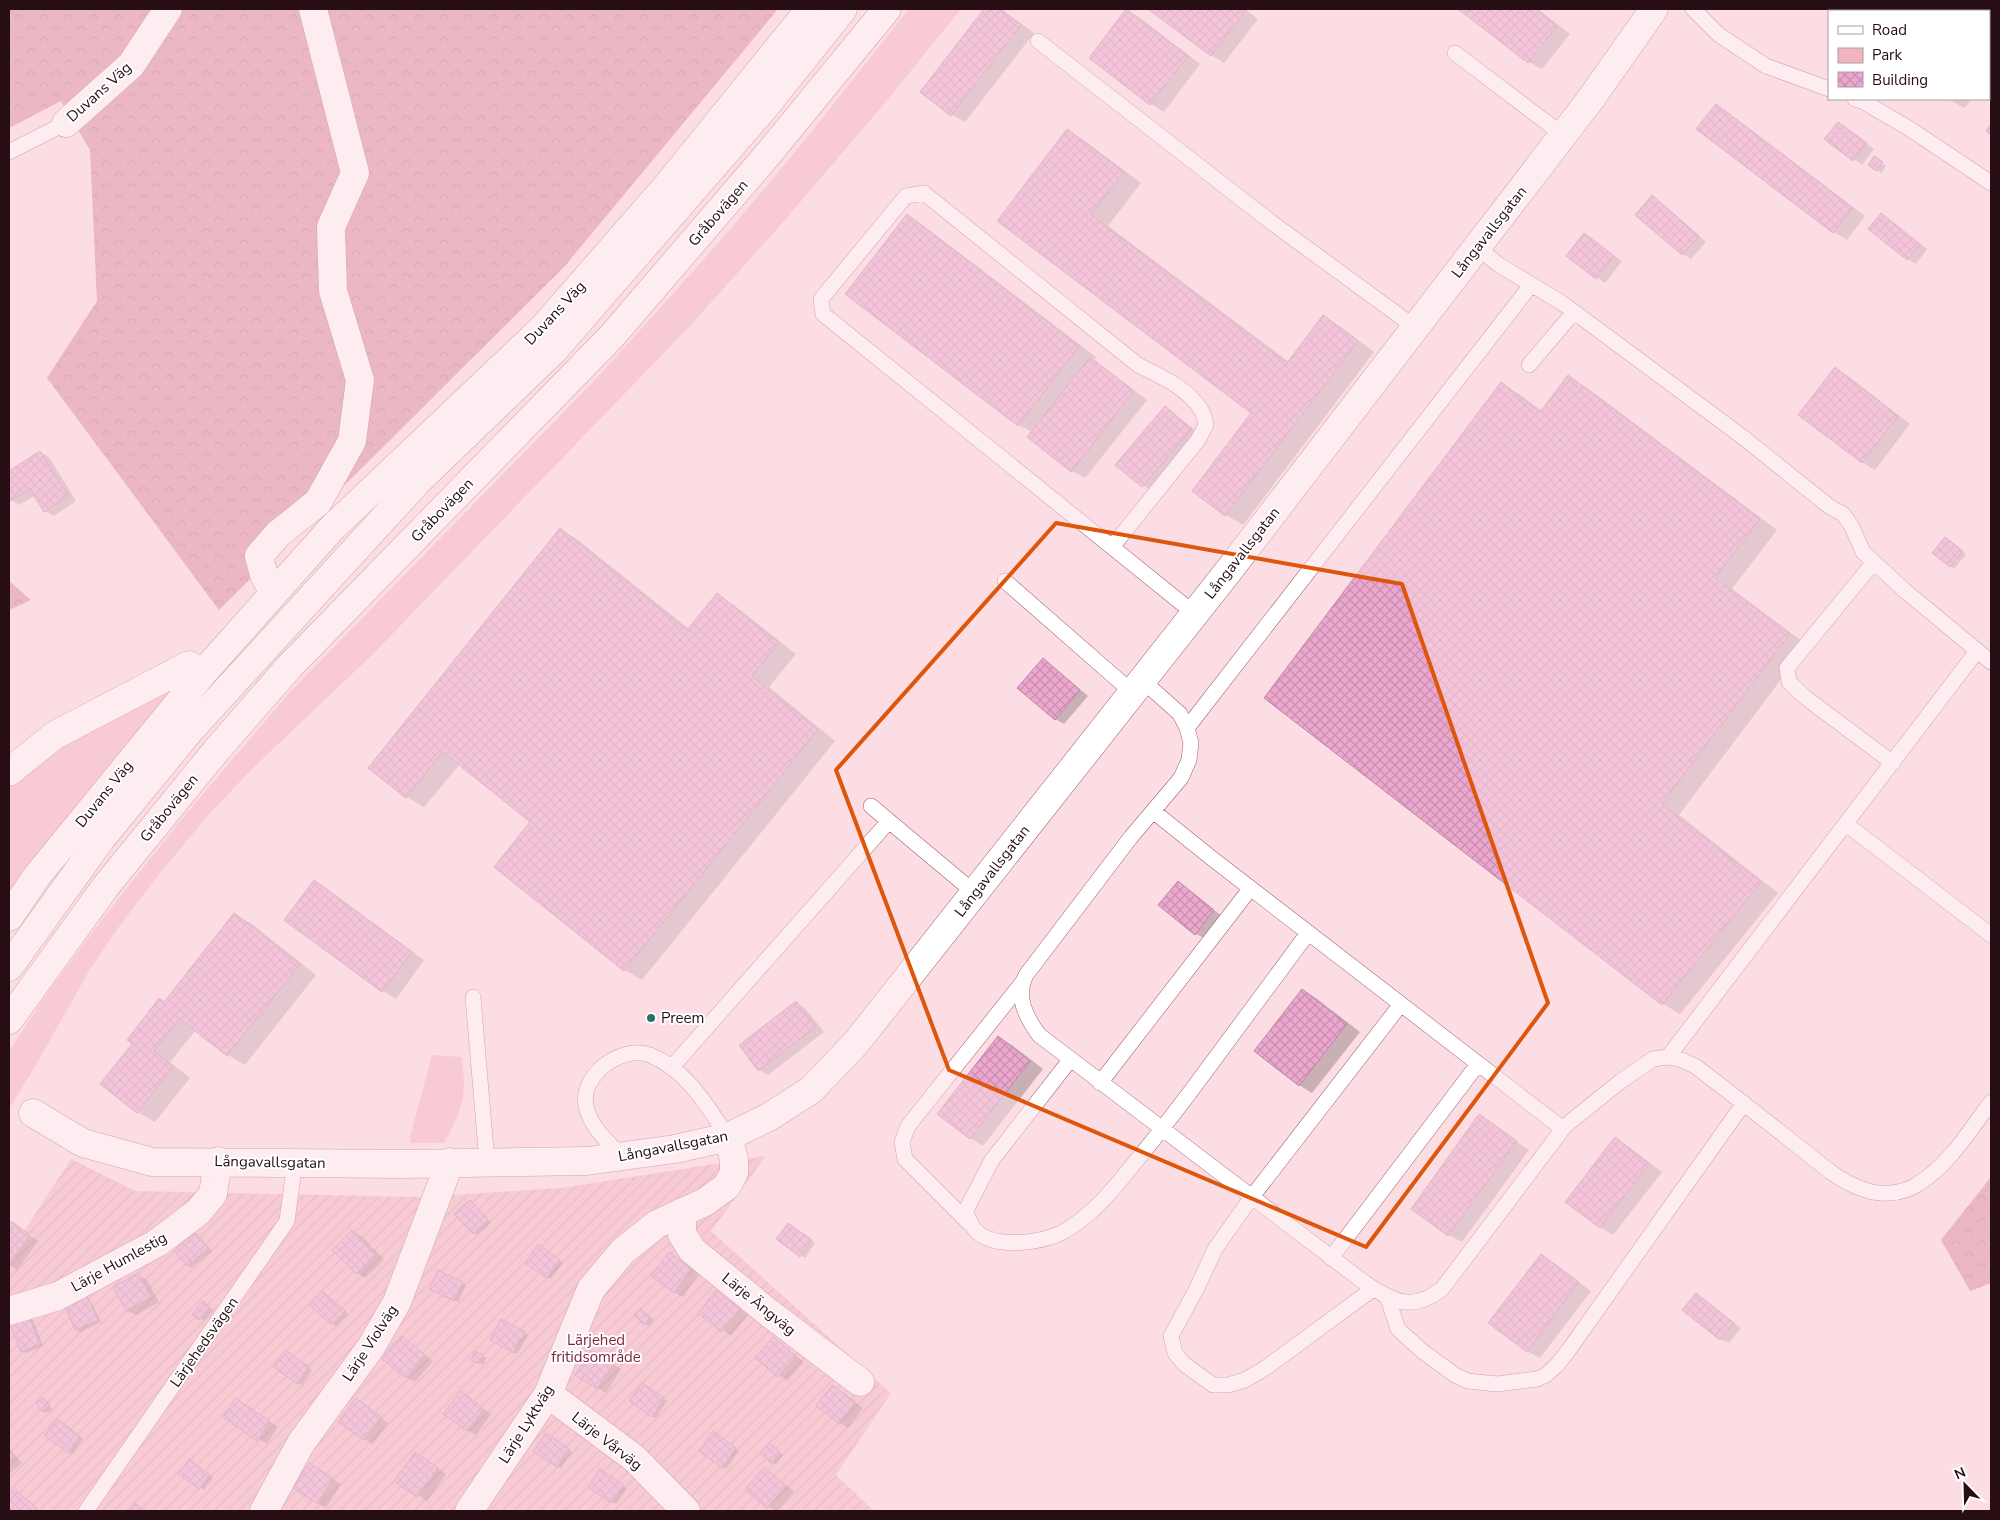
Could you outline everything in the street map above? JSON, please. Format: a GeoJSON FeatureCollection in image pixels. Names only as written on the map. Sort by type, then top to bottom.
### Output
{"type":"FeatureCollection","features":[{"type":"Feature","properties":{"kind":"street","name":"Duvans Väg"},"geometry":{"type":"LineString","coordinates":[[66,123],[131,65],[168,9]]}},
{"type":"Feature","properties":{"kind":"street"},"geometry":{"type":"LineString","coordinates":[[274,593],[264,575],[259,556],[278,534],[318,502],[352,441],[360,380],[333,291],[331,227],[355,173],[313,9]]}},
{"type":"Feature","properties":{"kind":"street","name":"Duvans Väg"},"geometry":{"type":"LineString","coordinates":[[9,917],[37,876],[203,673],[332,528],[543,328],[666,187],[810,9]]}},
{"type":"Feature","properties":{"kind":"street"},"geometry":{"type":"LineString","coordinates":[[9,968],[101,840],[191,729],[417,482],[554,350],[764,108],[843,9]]}},
{"type":"Feature","properties":{"kind":"street","name":"Gråbovägen"},"geometry":{"type":"LineString","coordinates":[[9,1020],[106,886],[215,752],[289,667],[612,336],[769,153],[887,9]]}},
{"type":"Feature","properties":{"kind":"street","name":"Långavallsgatan"},"geometry":{"type":"LineString","coordinates":[[33,1113],[83,1143],[152,1162],[587,1161],[675,1149],[728,1137],[769,1117],[811,1090],[856,1043],[1194,614],[1564,135],[1654,9]]}},
{"type":"Feature","properties":{"kind":"street"},"geometry":{"type":"LineString","coordinates":[[9,772],[55,735],[189,665],[203,673]]}},
{"type":"Feature","properties":{"kind":"street","name":"Lärje Lyktväg"},"geometry":{"type":"LineString","coordinates":[[469,1511],[548,1394],[591,1289],[623,1251],[657,1224],[705,1202],[727,1186],[734,1173],[734,1159],[728,1137]]}},
{"type":"Feature","properties":{"kind":"street","name":"Lärje Humlestig"},"geometry":{"type":"LineString","coordinates":[[9,1311],[58,1296],[156,1243],[198,1212],[214,1194],[218,1161]]}},
{"type":"Feature","properties":{"kind":"street","name":"Lärje Violväg"},"geometry":{"type":"LineString","coordinates":[[264,1511],[301,1443],[371,1347],[397,1302],[450,1162]]}},
{"type":"Feature","properties":{"kind":"street","name":"Lärje Ängväg"},"geometry":{"type":"LineString","coordinates":[[682,1212],[682,1234],[692,1250],[768,1313],[860,1382]]}},
{"type":"Feature","properties":{"kind":"street","name":"Lärje Vårväg"},"geometry":{"type":"LineString","coordinates":[[548,1394],[634,1458],[686,1511]]}},
{"type":"Feature","properties":{"kind":"lane"},"geometry":{"type":"LineString","coordinates":[[1693,9],[1719,35],[1766,66],[1828,89]]}},
{"type":"Feature","properties":{"kind":"lane"},"geometry":{"type":"LineString","coordinates":[[1038,41],[1271,222],[1416,328]]}},
{"type":"Feature","properties":{"kind":"lane"},"geometry":{"type":"LineString","coordinates":[[1455,53],[1564,135]]}},
{"type":"Feature","properties":{"kind":"lane"},"geometry":{"type":"LineString","coordinates":[[1858,100],[1910,129],[1991,183]]}},
{"type":"Feature","properties":{"kind":"lane","name":"Duvans Väg"},"geometry":{"type":"LineString","coordinates":[[9,152],[66,123]]}},
{"type":"Feature","properties":{"kind":"lane"},"geometry":{"type":"LineString","coordinates":[[1112,547],[1198,440],[1206,425],[1202,410],[1189,396],[1166,379],[1138,365],[924,193],[906,196],[822,299],[824,314],[1194,614]]}},
{"type":"Feature","properties":{"kind":"lane"},"geometry":{"type":"LineString","coordinates":[[1477,247],[1499,265],[1574,312],[1744,438],[1830,507],[1843,514],[1852,527],[1863,552],[1991,662]]}},
{"type":"Feature","properties":{"kind":"lane"},"geometry":{"type":"LineString","coordinates":[[1187,728],[1531,285]]}},
{"type":"Feature","properties":{"kind":"lane"},"geometry":{"type":"LineString","coordinates":[[1529,365],[1574,312]]}},
{"type":"Feature","properties":{"kind":"lane"},"geometry":{"type":"LineString","coordinates":[[1874,562],[1787,668],[1789,682],[1806,698],[1892,763]]}},
{"type":"Feature","properties":{"kind":"lane"},"geometry":{"type":"LineString","coordinates":[[1005,581],[1137,686],[1180,714],[1187,728],[1190,743],[1189,760],[1181,778],[1042,952],[1022,983],[908,1126],[902,1142],[905,1159],[976,1231],[990,1240],[1010,1243],[1043,1240],[1062,1232],[1087,1215],[1106,1197],[1162,1130],[1308,933]]}},
{"type":"Feature","properties":{"kind":"lane"},"geometry":{"type":"LineString","coordinates":[[1668,1058],[1977,650]]}},
{"type":"Feature","properties":{"kind":"lane"},"geometry":{"type":"LineString","coordinates":[[871,806],[975,893]]}},
{"type":"Feature","properties":{"kind":"lane"},"geometry":{"type":"LineString","coordinates":[[1153,811],[1250,889],[1563,1129]]}},
{"type":"Feature","properties":{"kind":"lane"},"geometry":{"type":"LineString","coordinates":[[671,1068],[889,821]]}},
{"type":"Feature","properties":{"kind":"lane"},"geometry":{"type":"LineString","coordinates":[[1846,824],[1991,935]]}},
{"type":"Feature","properties":{"kind":"lane"},"geometry":{"type":"LineString","coordinates":[[1100,1083],[1250,889]]}},
{"type":"Feature","properties":{"kind":"lane"},"geometry":{"type":"LineString","coordinates":[[1022,983],[1023,1008],[1028,1021],[1039,1035],[1373,1289],[1388,1299],[1411,1303],[1429,1298],[1442,1288],[1563,1129],[1621,1081],[1653,1059],[1668,1058],[1682,1060],[1694,1066],[1844,1182],[1876,1193],[1892,1193],[1917,1185],[1932,1175],[1948,1159],[1991,1102]]}},
{"type":"Feature","properties":{"kind":"lane"},"geometry":{"type":"LineString","coordinates":[[473,997],[487,1162]]}},
{"type":"Feature","properties":{"kind":"lane"},"geometry":{"type":"LineString","coordinates":[[1373,1289],[1264,1369],[1245,1380],[1228,1385],[1213,1385],[1184,1364],[1175,1353],[1171,1336],[1196,1290],[1215,1249],[1251,1198],[1401,1004]]}},
{"type":"Feature","properties":{"kind":"lane"},"geometry":{"type":"LineString","coordinates":[[620,1156],[598,1132],[586,1110],[587,1092],[595,1072],[610,1061],[632,1054],[648,1055],[683,1076],[695,1089],[728,1137]]}},
{"type":"Feature","properties":{"kind":"lane"},"geometry":{"type":"LineString","coordinates":[[969,1223],[966,1210],[992,1160],[1070,1060]]}},
{"type":"Feature","properties":{"kind":"lane"},"geometry":{"type":"LineString","coordinates":[[1331,1258],[1478,1064]]}},
{"type":"Feature","properties":{"kind":"lane"},"geometry":{"type":"LineString","coordinates":[[1388,1299],[1398,1328],[1422,1351],[1455,1375],[1468,1381],[1497,1384],[1537,1379],[1546,1375],[1568,1351],[1744,1104]]}},
{"type":"Feature","properties":{"kind":"lane","name":"Lärjehedsvägen"},"geometry":{"type":"LineString","coordinates":[[86,1511],[287,1221],[295,1162]]}},
{"type":"Feature","properties":{"kind":"highlighted area"},"geometry":{"type":"Polygon","coordinates":[[[1056,523],[1402,584],[1548,1003],[1366,1247],[949,1070],[836,770],[1056,523]]]}},
{"type":"Feature","properties":{"kind":"green space"},"geometry":{"type":"Polygon","coordinates":[[[9,9],[778,9],[564,267],[219,610],[47,378],[97,301],[90,150],[61,101],[9,128],[9,9]]]}},
{"type":"Feature","properties":{"kind":"green space"},"geometry":{"type":"Polygon","coordinates":[[[909,9],[961,9],[884,104],[778,228],[688,328],[371,656],[254,767],[210,813],[156,878],[118,928],[89,971],[9,1109],[9,1051],[50,989],[107,913],[181,820],[290,692],[595,380],[661,307],[728,232],[805,140],[909,9]]]}},
{"type":"Feature","properties":{"kind":"green space"},"geometry":{"type":"Polygon","coordinates":[[[9,581],[31,600],[9,610],[9,581]]]}},
{"type":"Feature","properties":{"kind":"green space"},"geometry":{"type":"Polygon","coordinates":[[[176,679],[177,690],[9,903],[9,783],[26,767],[176,679]]]}},
{"type":"Feature","properties":{"kind":"green space"},"geometry":{"type":"Polygon","coordinates":[[[432,1055],[461,1057],[464,1081],[462,1102],[444,1143],[411,1143],[410,1137],[432,1055]]]}},
{"type":"Feature","properties":{"kind":"green space","name":"Lärjehed fritidsområde"},"geometry":{"type":"Polygon","coordinates":[[[766,1156],[711,1231],[891,1393],[836,1475],[874,1511],[9,1511],[9,1254],[71,1159],[135,1191],[420,1197],[562,1188],[766,1156]]]}},
{"type":"Feature","properties":{"kind":"green space"},"geometry":{"type":"Polygon","coordinates":[[[1991,1177],[1991,1283],[1970,1291],[1941,1240],[1991,1177]]]}},
{"type":"Feature","properties":{"kind":"building"},"geometry":{"type":"Polygon","coordinates":[[[984,9],[1000,9],[1021,25],[951,116],[920,92],[984,9]]]}},
{"type":"Feature","properties":{"kind":"building"},"geometry":{"type":"Polygon","coordinates":[[[1126,9],[1188,56],[1150,105],[1089,58],[1126,9]]]}},
{"type":"Feature","properties":{"kind":"building"},"geometry":{"type":"Polygon","coordinates":[[[1148,9],[1244,9],[1246,10],[1211,56],[1148,9]]]}},
{"type":"Feature","properties":{"kind":"building"},"geometry":{"type":"Polygon","coordinates":[[[1458,9],[1536,9],[1557,26],[1528,63],[1458,9]]]}},
{"type":"Feature","properties":{"kind":"building"},"geometry":{"type":"Polygon","coordinates":[[[1830,9],[1936,10],[1832,10],[1830,9]]]}},
{"type":"Feature","properties":{"kind":"building"},"geometry":{"type":"Polygon","coordinates":[[[1716,104],[1853,208],[1833,233],[1696,129],[1716,104]]]}},
{"type":"Feature","properties":{"kind":"building"},"geometry":{"type":"Polygon","coordinates":[[[1838,122],[1867,143],[1853,161],[1824,139],[1838,122]]]}},
{"type":"Feature","properties":{"kind":"building"},"geometry":{"type":"Polygon","coordinates":[[[1991,124],[1991,135],[1986,131],[1991,124]]]}},
{"type":"Feature","properties":{"kind":"building"},"geometry":{"type":"Polygon","coordinates":[[[1067,129],[1124,172],[1091,215],[1287,363],[1323,315],[1358,341],[1225,516],[1192,491],[1251,413],[997,221],[1067,129]]]}},
{"type":"Feature","properties":{"kind":"building"},"geometry":{"type":"Polygon","coordinates":[[[1874,156],[1883,162],[1876,171],[1868,165],[1874,156]]]}},
{"type":"Feature","properties":{"kind":"building"},"geometry":{"type":"Polygon","coordinates":[[[1652,195],[1699,236],[1682,255],[1635,215],[1652,195]]]}},
{"type":"Feature","properties":{"kind":"building"},"geometry":{"type":"Polygon","coordinates":[[[1881,213],[1920,244],[1907,260],[1868,229],[1881,213]]]}},
{"type":"Feature","properties":{"kind":"building"},"geometry":{"type":"Polygon","coordinates":[[[907,214],[1079,346],[1018,426],[845,294],[907,214]]]}},
{"type":"Feature","properties":{"kind":"building"},"geometry":{"type":"Polygon","coordinates":[[[1584,233],[1614,256],[1596,279],[1566,256],[1584,233]]]}},
{"type":"Feature","properties":{"kind":"building"},"geometry":{"type":"Polygon","coordinates":[[[1090,357],[1134,391],[1071,472],[1027,437],[1090,357]]]}},
{"type":"Feature","properties":{"kind":"building"},"geometry":{"type":"Polygon","coordinates":[[[1835,367],[1898,416],[1862,463],[1798,415],[1835,367]]]}},
{"type":"Feature","properties":{"kind":"building"},"geometry":{"type":"Polygon","coordinates":[[[1568,375],[1760,519],[1715,578],[1790,634],[1662,804],[1761,882],[1662,1005],[1264,698],[1501,382],[1540,412],[1568,375]]]}},
{"type":"Feature","properties":{"kind":"building"},"geometry":{"type":"Polygon","coordinates":[[[1165,406],[1192,429],[1142,487],[1115,465],[1165,406]]]}},
{"type":"Feature","properties":{"kind":"building"},"geometry":{"type":"Polygon","coordinates":[[[40,451],[68,496],[44,512],[30,489],[9,500],[9,471],[40,451]]]}},
{"type":"Feature","properties":{"kind":"building"},"geometry":{"type":"Polygon","coordinates":[[[560,528],[687,630],[717,593],[779,643],[752,676],[818,730],[624,971],[494,867],[530,822],[443,752],[406,798],[368,768],[560,528]]]}},
{"type":"Feature","properties":{"kind":"building"},"geometry":{"type":"Polygon","coordinates":[[[1945,537],[1963,551],[1950,567],[1932,553],[1945,537]]]}},
{"type":"Feature","properties":{"kind":"building"},"geometry":{"type":"Polygon","coordinates":[[[1043,658],[1080,690],[1055,720],[1017,688],[1043,658]]]}},
{"type":"Feature","properties":{"kind":"building"},"geometry":{"type":"Polygon","coordinates":[[[314,880],[412,952],[382,992],[284,920],[314,880]]]}},
{"type":"Feature","properties":{"kind":"building"},"geometry":{"type":"Polygon","coordinates":[[[1178,881],[1214,910],[1195,935],[1158,905],[1178,881]]]}},
{"type":"Feature","properties":{"kind":"building"},"geometry":{"type":"Polygon","coordinates":[[[234,913],[300,964],[227,1056],[180,1019],[154,1051],[173,1067],[137,1113],[100,1084],[132,1044],[127,1040],[159,998],[164,1002],[234,913]]]}},
{"type":"Feature","properties":{"kind":"building"},"geometry":{"type":"Polygon","coordinates":[[[1302,989],[1347,1024],[1299,1086],[1254,1051],[1302,989]]]}},
{"type":"Feature","properties":{"kind":"building"},"geometry":{"type":"Polygon","coordinates":[[[796,1001],[816,1027],[758,1071],[739,1045],[796,1001]]]}},
{"type":"Feature","properties":{"kind":"building"},"geometry":{"type":"Polygon","coordinates":[[[998,1036],[1030,1061],[970,1139],[937,1114],[998,1036]]]}},
{"type":"Feature","properties":{"kind":"building"},"geometry":{"type":"Polygon","coordinates":[[[1479,1114],[1517,1141],[1448,1236],[1411,1209],[1479,1114]]]}},
{"type":"Feature","properties":{"kind":"building"},"geometry":{"type":"Polygon","coordinates":[[[1615,1137],[1649,1164],[1600,1228],[1565,1202],[1615,1137]]]}},
{"type":"Feature","properties":{"kind":"building"},"geometry":{"type":"Polygon","coordinates":[[[470,1200],[488,1220],[473,1234],[454,1214],[470,1200]]]}},
{"type":"Feature","properties":{"kind":"building"},"geometry":{"type":"Polygon","coordinates":[[[11,1221],[30,1235],[9,1265],[9,1224],[11,1221]]]}},
{"type":"Feature","properties":{"kind":"building"},"geometry":{"type":"Polygon","coordinates":[[[788,1223],[812,1240],[800,1257],[776,1239],[788,1223]]]}},
{"type":"Feature","properties":{"kind":"building"},"geometry":{"type":"Polygon","coordinates":[[[352,1230],[376,1254],[356,1274],[332,1250],[352,1230]]]}},
{"type":"Feature","properties":{"kind":"building"},"geometry":{"type":"Polygon","coordinates":[[[195,1232],[209,1248],[187,1266],[174,1251],[195,1232]]]}},
{"type":"Feature","properties":{"kind":"building"},"geometry":{"type":"Polygon","coordinates":[[[538,1244],[560,1260],[547,1278],[525,1263],[538,1244]]]}},
{"type":"Feature","properties":{"kind":"building"},"geometry":{"type":"Polygon","coordinates":[[[669,1252],[691,1269],[674,1293],[651,1276],[669,1252]]]}},
{"type":"Feature","properties":{"kind":"building"},"geometry":{"type":"Polygon","coordinates":[[[1541,1254],[1579,1282],[1527,1352],[1488,1323],[1541,1254]]]}},
{"type":"Feature","properties":{"kind":"building"},"geometry":{"type":"Polygon","coordinates":[[[438,1270],[463,1282],[454,1301],[429,1289],[438,1270]]]}},
{"type":"Feature","properties":{"kind":"building"},"geometry":{"type":"Polygon","coordinates":[[[138,1273],[151,1297],[126,1311],[113,1287],[138,1273]]]}},
{"type":"Feature","properties":{"kind":"building"},"geometry":{"type":"Polygon","coordinates":[[[716,1290],[740,1309],[721,1332],[698,1313],[716,1290]]]}},
{"type":"Feature","properties":{"kind":"building"},"geometry":{"type":"Polygon","coordinates":[[[322,1291],[345,1311],[332,1325],[309,1305],[322,1291]]]}},
{"type":"Feature","properties":{"kind":"building"},"geometry":{"type":"Polygon","coordinates":[[[1696,1293],[1734,1323],[1720,1340],[1682,1310],[1696,1293]]]}},
{"type":"Feature","properties":{"kind":"building"},"geometry":{"type":"Polygon","coordinates":[[[87,1296],[98,1320],[75,1330],[65,1306],[87,1296]]]}},
{"type":"Feature","properties":{"kind":"building"},"geometry":{"type":"Polygon","coordinates":[[[203,1301],[210,1307],[199,1320],[192,1314],[203,1301]]]}},
{"type":"Feature","properties":{"kind":"building"},"geometry":{"type":"Polygon","coordinates":[[[641,1308],[650,1318],[644,1325],[634,1315],[641,1308]]]}},
{"type":"Feature","properties":{"kind":"building"},"geometry":{"type":"Polygon","coordinates":[[[29,1317],[40,1344],[21,1352],[10,1325],[29,1317]]]}},
{"type":"Feature","properties":{"kind":"building"},"geometry":{"type":"Polygon","coordinates":[[[501,1319],[525,1332],[513,1353],[490,1340],[501,1319]]]}},
{"type":"Feature","properties":{"kind":"building"},"geometry":{"type":"Polygon","coordinates":[[[402,1336],[425,1355],[406,1378],[382,1359],[402,1336]]]}},
{"type":"Feature","properties":{"kind":"building"},"geometry":{"type":"Polygon","coordinates":[[[773,1337],[796,1356],[778,1377],[755,1358],[773,1337]]]}},
{"type":"Feature","properties":{"kind":"building"},"geometry":{"type":"Polygon","coordinates":[[[591,1349],[614,1363],[597,1389],[575,1375],[591,1349]]]}},
{"type":"Feature","properties":{"kind":"building"},"geometry":{"type":"Polygon","coordinates":[[[285,1350],[309,1367],[297,1384],[273,1367],[285,1350]]]}},
{"type":"Feature","properties":{"kind":"building"},"geometry":{"type":"Polygon","coordinates":[[[475,1351],[483,1355],[478,1363],[471,1360],[475,1351]]]}},
{"type":"Feature","properties":{"kind":"building"},"geometry":{"type":"Polygon","coordinates":[[[642,1383],[664,1398],[652,1417],[629,1401],[642,1383]]]}},
{"type":"Feature","properties":{"kind":"building"},"geometry":{"type":"Polygon","coordinates":[[[832,1385],[855,1402],[839,1424],[816,1406],[832,1385]]]}},
{"type":"Feature","properties":{"kind":"building"},"geometry":{"type":"Polygon","coordinates":[[[461,1391],[484,1409],[467,1431],[443,1414],[461,1391]]]}},
{"type":"Feature","properties":{"kind":"building"},"geometry":{"type":"Polygon","coordinates":[[[44,1398],[49,1407],[40,1411],[36,1402],[44,1398]]]}},
{"type":"Feature","properties":{"kind":"building"},"geometry":{"type":"Polygon","coordinates":[[[235,1398],[270,1421],[257,1441],[223,1417],[235,1398]]]}},
{"type":"Feature","properties":{"kind":"building"},"geometry":{"type":"Polygon","coordinates":[[[356,1398],[381,1417],[364,1440],[338,1422],[356,1398]]]}},
{"type":"Feature","properties":{"kind":"building"},"geometry":{"type":"Polygon","coordinates":[[[57,1419],[80,1436],[68,1453],[44,1435],[57,1419]]]}},
{"type":"Feature","properties":{"kind":"building"},"geometry":{"type":"Polygon","coordinates":[[[713,1431],[736,1448],[722,1468],[699,1451],[713,1431]]]}},
{"type":"Feature","properties":{"kind":"building"},"geometry":{"type":"Polygon","coordinates":[[[546,1433],[569,1449],[557,1467],[533,1452],[546,1433]]]}},
{"type":"Feature","properties":{"kind":"building"},"geometry":{"type":"Polygon","coordinates":[[[769,1443],[780,1452],[772,1463],[760,1454],[769,1443]]]}},
{"type":"Feature","properties":{"kind":"building"},"geometry":{"type":"Polygon","coordinates":[[[9,1451],[14,1457],[9,1462],[9,1451]]]}},
{"type":"Feature","properties":{"kind":"building"},"geometry":{"type":"Polygon","coordinates":[[[415,1452],[438,1468],[417,1497],[394,1481],[415,1452]]]}},
{"type":"Feature","properties":{"kind":"building"},"geometry":{"type":"Polygon","coordinates":[[[189,1459],[210,1475],[199,1489],[178,1474],[189,1459]]]}},
{"type":"Feature","properties":{"kind":"building"},"geometry":{"type":"Polygon","coordinates":[[[309,1463],[333,1478],[317,1504],[293,1488],[309,1463]]]}},
{"type":"Feature","properties":{"kind":"building"},"geometry":{"type":"Polygon","coordinates":[[[764,1467],[786,1486],[767,1508],[745,1489],[764,1467]]]}},
{"type":"Feature","properties":{"kind":"building"},"geometry":{"type":"Polygon","coordinates":[[[600,1469],[624,1485],[611,1503],[588,1487],[600,1469]]]}},
{"type":"Feature","properties":{"kind":"building"},"geometry":{"type":"Polygon","coordinates":[[[14,1489],[37,1508],[34,1511],[9,1511],[9,1495],[14,1489]]]}},
{"type":"Feature","properties":{"kind":"building"},"geometry":{"type":"Polygon","coordinates":[[[134,1503],[146,1511],[129,1511],[134,1503]]]}},
{"type":"Feature","properties":{"kind":"place","name":"Preem"},"geometry":{"type":"Point","coordinates":[651,1018]}}]}
